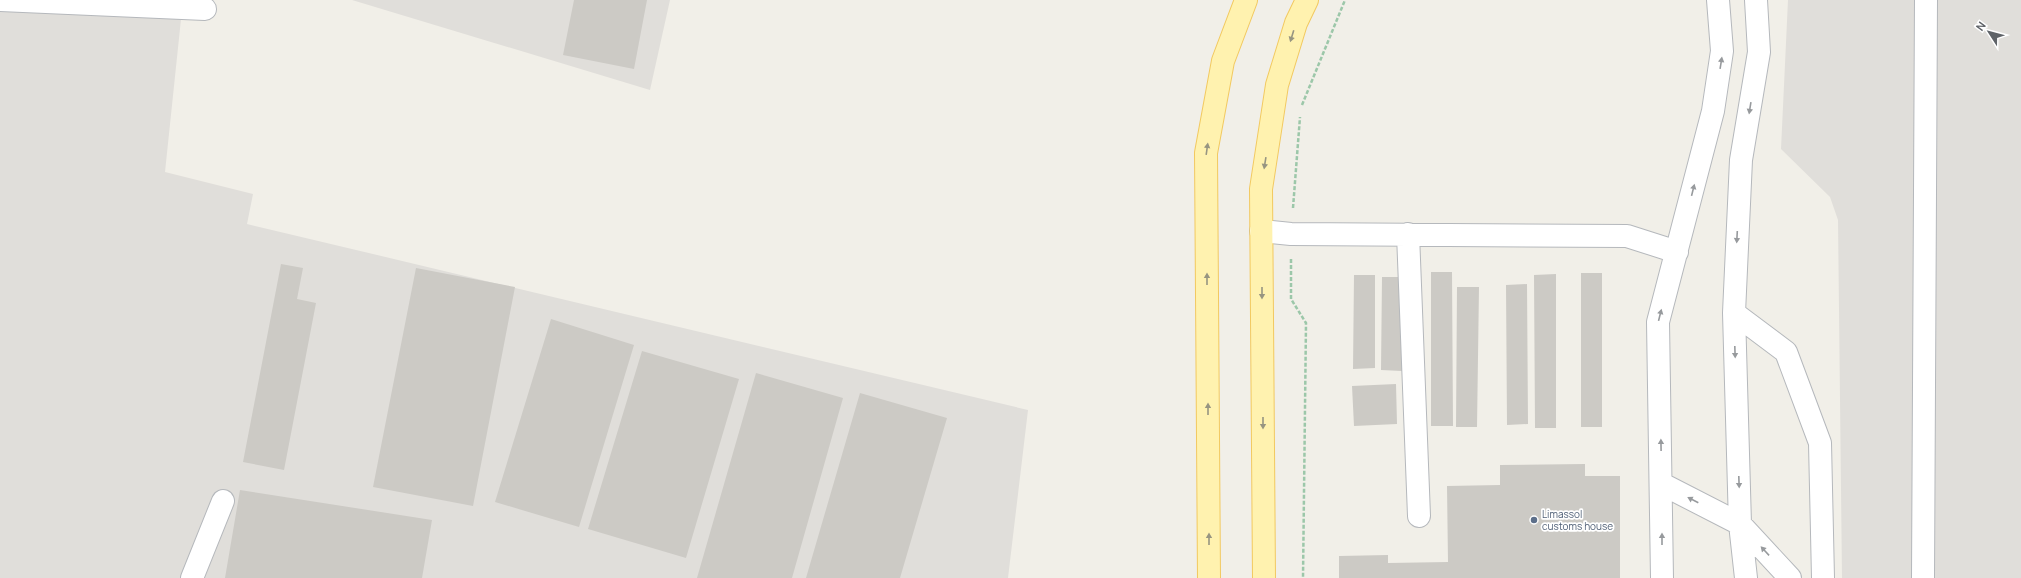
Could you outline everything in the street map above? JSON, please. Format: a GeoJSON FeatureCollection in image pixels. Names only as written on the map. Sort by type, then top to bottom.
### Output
{"type":"FeatureCollection","features":[{"type":"Feature","properties":{"kind":"main road"},"geometry":{"type":"LineString","coordinates":[[1209,578],[1206,153],[1222,61],[1246,0]]}},
{"type":"Feature","properties":{"kind":"main road"},"geometry":{"type":"LineString","coordinates":[[1264,578],[1261,189],[1277,85],[1296,23],[1307,0]]}},
{"type":"Feature","properties":{"kind":"street"},"geometry":{"type":"LineString","coordinates":[[0,0],[205,9]]}},
{"type":"Feature","properties":{"kind":"street"},"geometry":{"type":"LineString","coordinates":[[1662,578],[1662,484],[1658,322],[1713,111],[1722,52],[1718,0]]}},
{"type":"Feature","properties":{"kind":"street"},"geometry":{"type":"LineString","coordinates":[[1746,578],[1740,524],[1734,313],[1741,160],[1758,52],[1756,0]]}},
{"type":"Feature","properties":{"kind":"street"},"geometry":{"type":"LineString","coordinates":[[1923,578],[1926,0]]}},
{"type":"Feature","properties":{"kind":"street"},"geometry":{"type":"LineString","coordinates":[[1261,231],[1291,234],[1627,236],[1677,252]]}},
{"type":"Feature","properties":{"kind":"street"},"geometry":{"type":"LineString","coordinates":[[1408,234],[1419,516]]}},
{"type":"Feature","properties":{"kind":"street"},"geometry":{"type":"LineString","coordinates":[[1734,313],[1786,352],[1820,443],[1823,578]]}},
{"type":"Feature","properties":{"kind":"street"},"geometry":{"type":"LineString","coordinates":[[1662,484],[1740,524],[1790,578]]}},
{"type":"Feature","properties":{"kind":"street"},"geometry":{"type":"LineString","coordinates":[[192,578],[223,501]]}},
{"type":"Feature","properties":{"kind":"path"},"geometry":{"type":"LineString","coordinates":[[1301,106],[1345,0]]}},
{"type":"Feature","properties":{"kind":"path"},"geometry":{"type":"LineString","coordinates":[[1301,113],[1291,234],[1291,299],[1306,323],[1303,578]]}},
{"type":"Feature","properties":{"kind":"shaded area"},"geometry":{"type":"Polygon","coordinates":[[[0,0],[183,0],[165,172],[253,194],[247,224],[1028,410],[1008,578],[0,578],[0,0]]]}},
{"type":"Feature","properties":{"kind":"shaded area"},"geometry":{"type":"Polygon","coordinates":[[[352,0],[670,0],[650,90],[352,0]]]}},
{"type":"Feature","properties":{"kind":"shaded area"},"geometry":{"type":"Polygon","coordinates":[[[1788,0],[2021,0],[2021,578],[1842,578],[1838,220],[1830,197],[1781,149],[1788,0]]]}},
{"type":"Feature","properties":{"kind":"building"},"geometry":{"type":"Polygon","coordinates":[[[574,0],[647,0],[634,69],[563,55],[574,0]]]}},
{"type":"Feature","properties":{"kind":"building"},"geometry":{"type":"Polygon","coordinates":[[[281,264],[303,268],[297,299],[316,303],[284,470],[243,462],[281,264]]]}},
{"type":"Feature","properties":{"kind":"building"},"geometry":{"type":"Polygon","coordinates":[[[416,268],[515,287],[473,506],[373,487],[416,268]]]}},
{"type":"Feature","properties":{"kind":"building"},"geometry":{"type":"Polygon","coordinates":[[[1431,272],[1452,272],[1453,426],[1431,426],[1431,272]]]}},
{"type":"Feature","properties":{"kind":"building"},"geometry":{"type":"Polygon","coordinates":[[[1581,273],[1602,273],[1602,427],[1581,427],[1581,273]]]}},
{"type":"Feature","properties":{"kind":"building"},"geometry":{"type":"Polygon","coordinates":[[[1556,274],[1556,428],[1535,428],[1534,275],[1556,274]]]}},
{"type":"Feature","properties":{"kind":"building"},"geometry":{"type":"Polygon","coordinates":[[[1354,275],[1375,275],[1375,368],[1353,369],[1354,275]]]}},
{"type":"Feature","properties":{"kind":"building"},"geometry":{"type":"Polygon","coordinates":[[[1382,277],[1403,277],[1402,371],[1381,370],[1382,277]]]}},
{"type":"Feature","properties":{"kind":"building"},"geometry":{"type":"Polygon","coordinates":[[[1527,284],[1528,424],[1507,425],[1506,285],[1527,284]]]}},
{"type":"Feature","properties":{"kind":"building"},"geometry":{"type":"Polygon","coordinates":[[[1457,287],[1479,287],[1477,427],[1456,427],[1457,287]]]}},
{"type":"Feature","properties":{"kind":"building"},"geometry":{"type":"Polygon","coordinates":[[[551,319],[634,345],[579,527],[495,502],[551,319]]]}},
{"type":"Feature","properties":{"kind":"building"},"geometry":{"type":"Polygon","coordinates":[[[642,351],[739,379],[686,558],[588,529],[642,351]]]}},
{"type":"Feature","properties":{"kind":"building"},"geometry":{"type":"Polygon","coordinates":[[[756,373],[843,398],[792,578],[697,578],[756,373]]]}},
{"type":"Feature","properties":{"kind":"building"},"geometry":{"type":"Polygon","coordinates":[[[1396,384],[1397,424],[1354,426],[1352,386],[1396,384]]]}},
{"type":"Feature","properties":{"kind":"building"},"geometry":{"type":"Polygon","coordinates":[[[860,393],[947,418],[900,578],[806,578],[860,393]]]}},
{"type":"Feature","properties":{"kind":"building","name":"Limassol customs house"},"geometry":{"type":"Polygon","coordinates":[[[1585,464],[1585,476],[1620,476],[1620,578],[1339,578],[1339,556],[1388,555],[1388,563],[1448,562],[1447,486],[1500,485],[1500,465],[1585,464]]]}},
{"type":"Feature","properties":{"kind":"building"},"geometry":{"type":"Polygon","coordinates":[[[240,490],[432,520],[422,578],[225,578],[240,490]]]}},
{"type":"Feature","properties":{"kind":"place","name":"Limassol customs house"},"geometry":{"type":"Point","coordinates":[1534,520]}}]}
